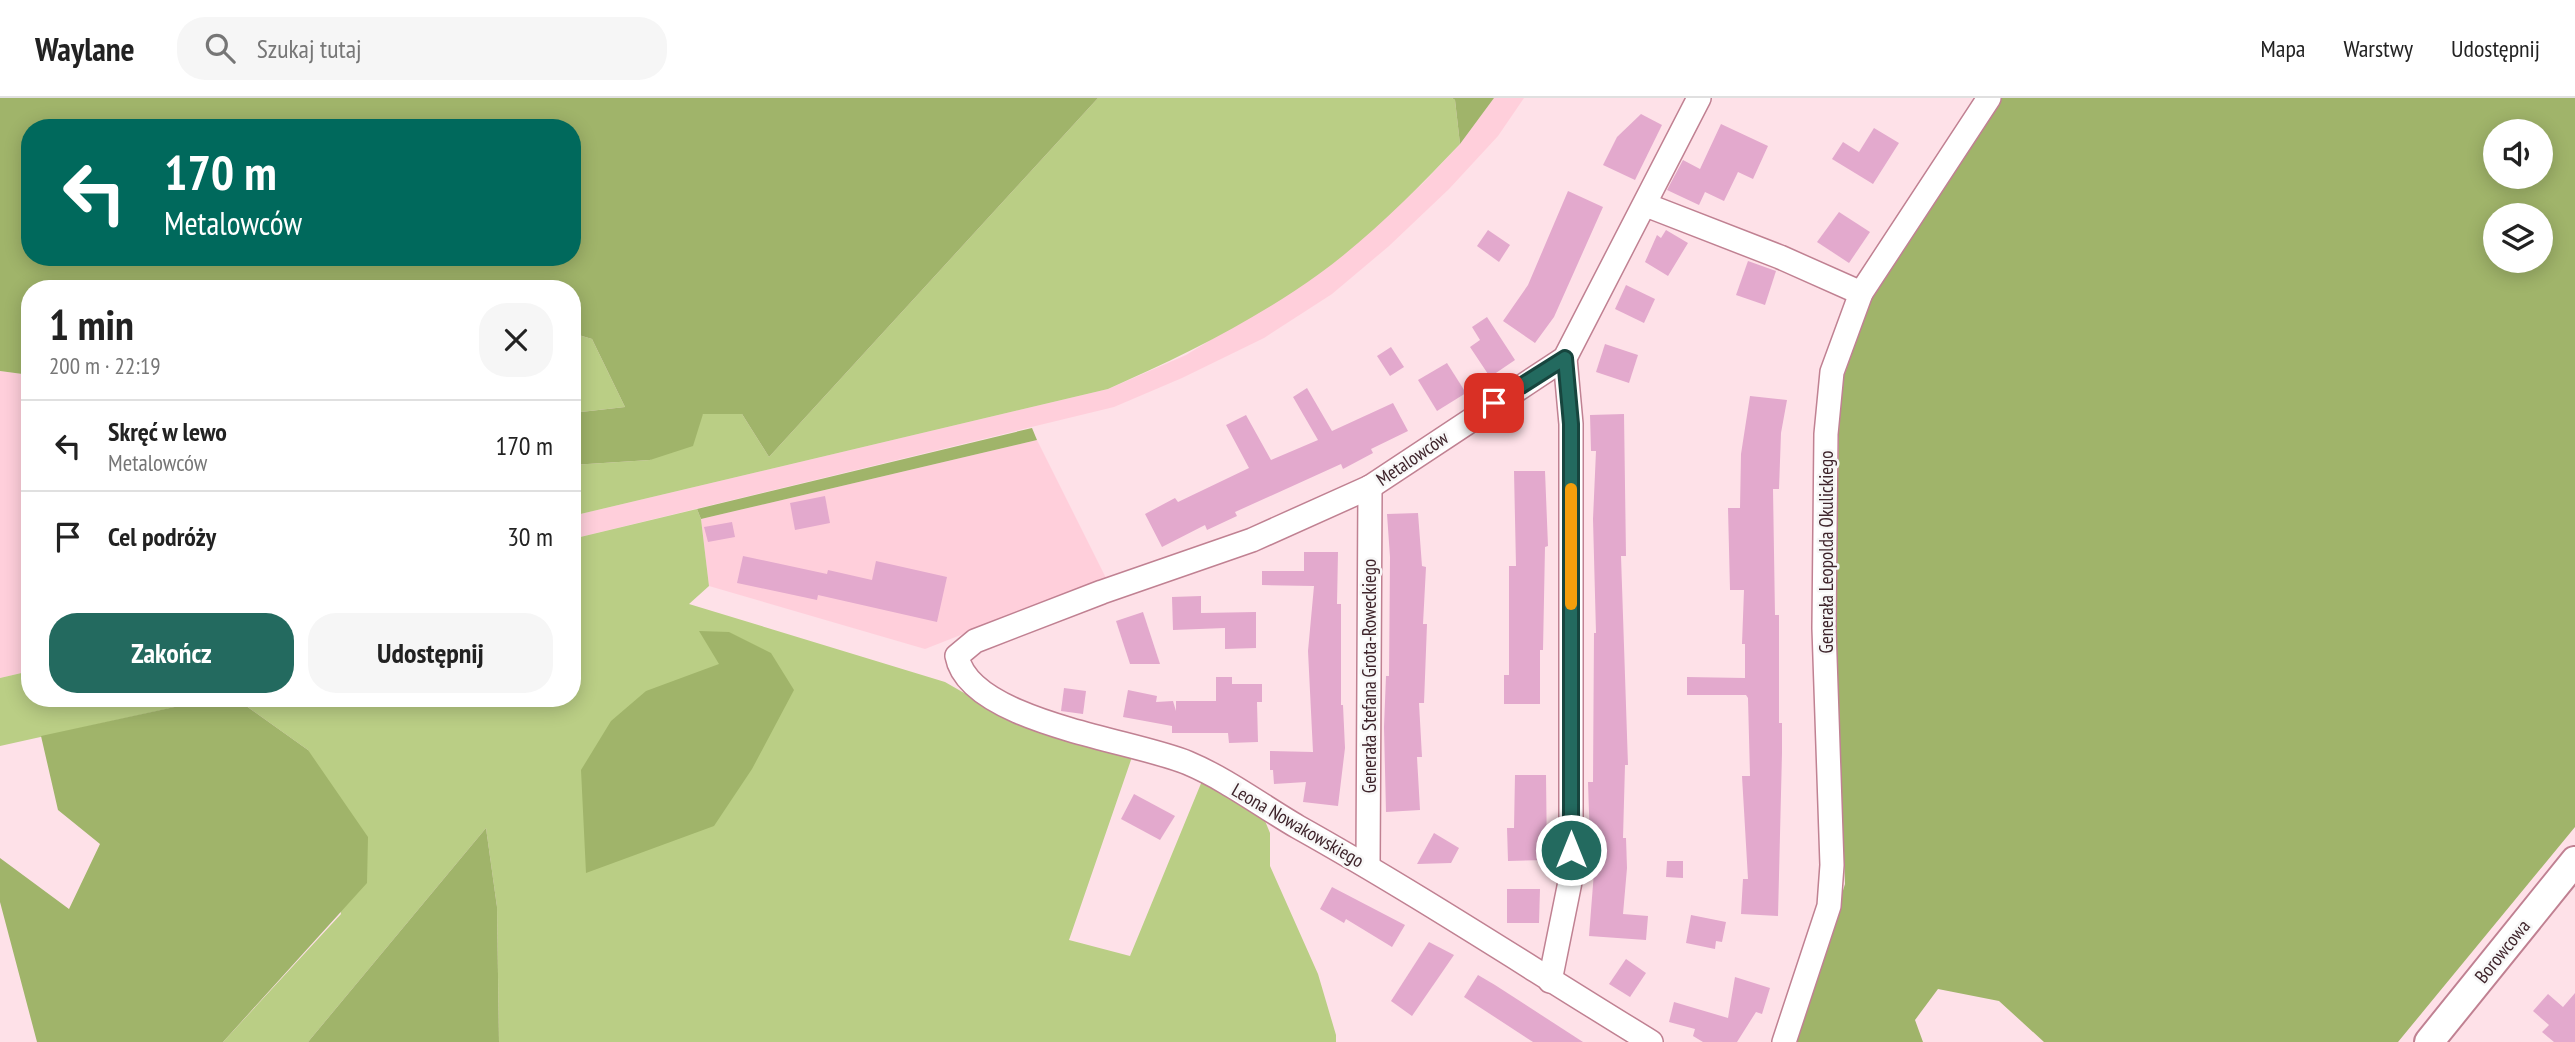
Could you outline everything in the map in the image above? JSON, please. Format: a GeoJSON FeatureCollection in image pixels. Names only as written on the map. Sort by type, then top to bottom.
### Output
{"type":"FeatureCollection","features":[{"type":"Feature","properties":{"kind":"street","name":"Metalowców"},"geometry":{"type":"LineString","coordinates":[[975,641],[1102,592],[1252,540],[1370,486],[1565,358],[1699,98]]}},
{"type":"Feature","properties":{"kind":"street","name":"Generała Leopolda Okulickiego"},"geometry":{"type":"LineString","coordinates":[[1784,1042],[1829,906],[1832,864],[1825,628],[1826,434],[1832,372],[1861,293],[1989,98]]}},
{"type":"Feature","properties":{"kind":"street"},"geometry":{"type":"LineString","coordinates":[[1646,205],[1780,257],[1861,293]]}},
{"type":"Feature","properties":{"kind":"street"},"geometry":{"type":"LineString","coordinates":[[1550,981],[1571,877],[1571,424],[1565,358]]}},
{"type":"Feature","properties":{"kind":"street","name":"Generała Stefana Grota-Roweckiego"},"geometry":{"type":"LineString","coordinates":[[1368,865],[1370,486]]}},
{"type":"Feature","properties":{"kind":"street","name":"Leona Nowakowskiego"},"geometry":{"type":"LineString","coordinates":[[975,641],[957,656],[960,670],[997,701],[1064,730],[1136,746],[1189,764],[1368,865],[1651,1042]]}},
{"type":"Feature","properties":{"kind":"street","name":"Borowcowa"},"geometry":{"type":"LineString","coordinates":[[2429,1042],[2575,860]]}},
{"type":"Feature","properties":{"kind":"shaded area"},"geometry":{"type":"Polygon","coordinates":[[[1494,98],[1524,98],[1498,136],[1449,189],[1389,246],[1332,294],[1264,338],[1182,378],[1114,407],[581,537],[581,514],[1108,389],[1186,355],[1319,274],[1422,184],[1460,144],[1494,98]]]}},
{"type":"Feature","properties":{"kind":"shaded area"},"geometry":{"type":"Polygon","coordinates":[[[0,371],[21,374],[21,673],[0,678],[0,371]]]}},
{"type":"Feature","properties":{"kind":"shaded area"},"geometry":{"type":"Polygon","coordinates":[[[1037,440],[1106,578],[925,649],[709,586],[701,519],[1037,440]]]}},
{"type":"Feature","properties":{"kind":"green space"},"geometry":{"type":"Polygon","coordinates":[[[0,98],[1098,98],[769,457],[742,414],[703,414],[693,446],[650,460],[581,464],[581,412],[625,407],[592,339],[581,336],[581,280],[21,280],[21,374],[0,371],[0,98]]]}},
{"type":"Feature","properties":{"kind":"green space"},"geometry":{"type":"Polygon","coordinates":[[[1098,98],[1455,100],[1460,144],[1374,229],[1338,260],[1269,307],[1163,364],[1108,389],[581,514],[581,464],[650,460],[703,414],[742,414],[769,457],[1098,98]]]}},
{"type":"Feature","properties":{"kind":"green space"},"geometry":{"type":"Polygon","coordinates":[[[1452,98],[1494,98],[1460,144],[1455,100],[1452,98]]]}},
{"type":"Feature","properties":{"kind":"green space"},"geometry":{"type":"Polygon","coordinates":[[[2000,98],[2575,98],[2575,827],[2398,1042],[2044,1042],[1999,1001],[1938,989],[1915,1020],[1923,1042],[1796,1042],[1845,884],[1835,619],[1840,387],[1872,297],[2000,98]]]}},
{"type":"Feature","properties":{"kind":"green space"},"geometry":{"type":"Polygon","coordinates":[[[581,336],[592,339],[625,407],[581,412],[581,336]]]}},
{"type":"Feature","properties":{"kind":"green space"},"geometry":{"type":"Polygon","coordinates":[[[1032,428],[1037,440],[701,519],[697,509],[1032,428]]]}},
{"type":"Feature","properties":{"kind":"green space"},"geometry":{"type":"Polygon","coordinates":[[[697,509],[701,519],[709,586],[689,604],[945,682],[992,709],[1132,757],[1069,940],[1130,956],[1202,781],[1263,816],[1270,833],[1270,866],[1318,974],[1336,1042],[499,1042],[497,907],[486,828],[308,1042],[223,1042],[341,914],[308,750],[248,707],[581,707],[581,537],[697,509]]]}},
{"type":"Feature","properties":{"kind":"green space"},"geometry":{"type":"Polygon","coordinates":[[[699,631],[729,632],[771,653],[794,690],[752,769],[714,826],[586,873],[581,770],[611,721],[646,691],[719,664],[699,631]]]}},
{"type":"Feature","properties":{"kind":"green space"},"geometry":{"type":"Polygon","coordinates":[[[21,673],[21,707],[176,707],[0,746],[0,678],[21,673]]]}},
{"type":"Feature","properties":{"kind":"green space"},"geometry":{"type":"Polygon","coordinates":[[[175,707],[248,707],[308,750],[368,837],[367,883],[223,1042],[37,1042],[0,902],[0,858],[69,909],[100,844],[58,810],[41,736],[175,707]]]}},
{"type":"Feature","properties":{"kind":"green space"},"geometry":{"type":"Polygon","coordinates":[[[486,828],[497,907],[499,1042],[308,1042],[486,828]]]}},
{"type":"Feature","properties":{"kind":"building"},"geometry":{"type":"Polygon","coordinates":[[[1641,114],[1662,125],[1635,180],[1603,165],[1617,137],[1641,114]]]}},
{"type":"Feature","properties":{"kind":"building"},"geometry":{"type":"Polygon","coordinates":[[[1721,124],[1768,146],[1753,179],[1738,172],[1724,201],[1705,192],[1699,205],[1667,190],[1683,160],[1700,169],[1721,124]]]}},
{"type":"Feature","properties":{"kind":"building"},"geometry":{"type":"Polygon","coordinates":[[[1874,128],[1899,143],[1873,184],[1832,159],[1843,142],[1859,152],[1874,128]]]}},
{"type":"Feature","properties":{"kind":"building"},"geometry":{"type":"Polygon","coordinates":[[[1568,191],[1603,207],[1554,317],[1535,343],[1503,321],[1528,285],[1568,191]]]}},
{"type":"Feature","properties":{"kind":"building"},"geometry":{"type":"Polygon","coordinates":[[[1839,212],[1870,232],[1849,263],[1817,242],[1839,212]]]}},
{"type":"Feature","properties":{"kind":"building"},"geometry":{"type":"Polygon","coordinates":[[[1488,230],[1510,245],[1499,262],[1477,246],[1488,230]]]}},
{"type":"Feature","properties":{"kind":"building"},"geometry":{"type":"Polygon","coordinates":[[[1666,230],[1688,243],[1668,276],[1645,262],[1657,235],[1661,238],[1666,230]]]}},
{"type":"Feature","properties":{"kind":"building"},"geometry":{"type":"Polygon","coordinates":[[[1748,261],[1776,271],[1765,305],[1736,295],[1748,261]]]}},
{"type":"Feature","properties":{"kind":"building"},"geometry":{"type":"Polygon","coordinates":[[[1626,285],[1655,299],[1644,323],[1615,309],[1626,285]]]}},
{"type":"Feature","properties":{"kind":"building"},"geometry":{"type":"Polygon","coordinates":[[[1487,317],[1515,360],[1490,377],[1470,347],[1480,340],[1472,327],[1487,317]]]}},
{"type":"Feature","properties":{"kind":"building"},"geometry":{"type":"Polygon","coordinates":[[[1605,344],[1638,355],[1629,383],[1596,372],[1605,344]]]}},
{"type":"Feature","properties":{"kind":"building"},"geometry":{"type":"Polygon","coordinates":[[[1391,347],[1404,367],[1390,376],[1377,356],[1391,347]]]}},
{"type":"Feature","properties":{"kind":"building"},"geometry":{"type":"Polygon","coordinates":[[[1447,363],[1466,393],[1437,411],[1418,380],[1447,363]]]}},
{"type":"Feature","properties":{"kind":"building"},"geometry":{"type":"Polygon","coordinates":[[[1307,388],[1332,431],[1393,403],[1408,431],[1371,449],[1373,453],[1343,469],[1341,464],[1235,512],[1237,516],[1207,530],[1205,525],[1162,547],[1145,514],[1175,498],[1178,502],[1249,468],[1226,425],[1246,415],[1271,460],[1318,440],[1293,397],[1307,388]]]}},
{"type":"Feature","properties":{"kind":"building"},"geometry":{"type":"Polygon","coordinates":[[[1750,396],[1787,400],[1781,433],[1779,489],[1773,489],[1775,615],[1779,615],[1779,723],[1782,723],[1778,916],[1741,914],[1743,879],[1748,879],[1742,776],[1750,776],[1748,698],[1746,695],[1687,695],[1687,677],[1745,678],[1745,644],[1742,644],[1744,590],[1730,590],[1728,508],[1740,508],[1741,454],[1750,396]]]}},
{"type":"Feature","properties":{"kind":"building"},"geometry":{"type":"Polygon","coordinates":[[[1624,414],[1626,556],[1621,556],[1628,765],[1625,765],[1623,838],[1626,838],[1627,868],[1623,914],[1648,916],[1646,940],[1589,936],[1594,872],[1591,872],[1588,782],[1593,782],[1596,633],[1593,519],[1596,451],[1591,451],[1590,415],[1624,414]]]}},
{"type":"Feature","properties":{"kind":"building"},"geometry":{"type":"Polygon","coordinates":[[[1514,471],[1545,471],[1548,546],[1545,547],[1540,704],[1504,704],[1504,675],[1509,675],[1509,566],[1516,566],[1514,471]]]}},
{"type":"Feature","properties":{"kind":"building"},"geometry":{"type":"Polygon","coordinates":[[[825,496],[830,523],[795,530],[790,503],[825,496]]]}},
{"type":"Feature","properties":{"kind":"building"},"geometry":{"type":"Polygon","coordinates":[[[1418,513],[1422,566],[1426,567],[1423,624],[1427,624],[1424,703],[1419,703],[1422,757],[1417,757],[1420,810],[1386,812],[1384,727],[1386,676],[1389,676],[1390,557],[1387,514],[1418,513]]]}},
{"type":"Feature","properties":{"kind":"building"},"geometry":{"type":"Polygon","coordinates":[[[732,522],[735,537],[708,542],[704,527],[732,522]]]}},
{"type":"Feature","properties":{"kind":"building"},"geometry":{"type":"Polygon","coordinates":[[[1304,552],[1338,552],[1337,604],[1341,604],[1341,705],[1345,748],[1338,806],[1303,802],[1306,782],[1274,784],[1273,770],[1270,770],[1270,751],[1313,752],[1308,651],[1314,586],[1262,585],[1262,571],[1304,571],[1304,552]]]}},
{"type":"Feature","properties":{"kind":"building"},"geometry":{"type":"Polygon","coordinates":[[[743,556],[827,574],[828,570],[872,580],[876,561],[947,577],[937,622],[818,595],[817,600],[737,583],[743,556]]]}},
{"type":"Feature","properties":{"kind":"building"},"geometry":{"type":"Polygon","coordinates":[[[1201,596],[1201,613],[1256,612],[1256,648],[1225,649],[1225,628],[1173,630],[1172,597],[1201,596]]]}},
{"type":"Feature","properties":{"kind":"building"},"geometry":{"type":"Polygon","coordinates":[[[1143,612],[1160,664],[1130,664],[1116,621],[1143,612]]]}},
{"type":"Feature","properties":{"kind":"building"},"geometry":{"type":"Polygon","coordinates":[[[1216,677],[1232,677],[1232,684],[1262,684],[1262,702],[1257,702],[1258,742],[1229,743],[1228,733],[1172,733],[1172,726],[1123,717],[1128,690],[1157,696],[1156,702],[1173,701],[1176,711],[1176,701],[1216,701],[1216,677]]]}},
{"type":"Feature","properties":{"kind":"building"},"geometry":{"type":"Polygon","coordinates":[[[1064,688],[1086,691],[1083,714],[1061,711],[1064,688]]]}},
{"type":"Feature","properties":{"kind":"building"},"geometry":{"type":"Polygon","coordinates":[[[1515,775],[1546,775],[1547,860],[1508,861],[1507,828],[1514,828],[1515,775]]]}},
{"type":"Feature","properties":{"kind":"building"},"geometry":{"type":"Polygon","coordinates":[[[1134,794],[1175,816],[1160,840],[1121,819],[1134,794]]]}},
{"type":"Feature","properties":{"kind":"building"},"geometry":{"type":"Polygon","coordinates":[[[1434,833],[1459,848],[1451,863],[1417,864],[1434,833]]]}},
{"type":"Feature","properties":{"kind":"building"},"geometry":{"type":"Polygon","coordinates":[[[1667,861],[1683,861],[1683,878],[1666,877],[1667,861]]]}},
{"type":"Feature","properties":{"kind":"building"},"geometry":{"type":"Polygon","coordinates":[[[1332,887],[1405,925],[1392,947],[1346,919],[1344,923],[1320,909],[1332,887]]]}},
{"type":"Feature","properties":{"kind":"building"},"geometry":{"type":"Polygon","coordinates":[[[1507,889],[1540,889],[1539,923],[1507,923],[1507,889]]]}},
{"type":"Feature","properties":{"kind":"building"},"geometry":{"type":"Polygon","coordinates":[[[1691,915],[1726,922],[1722,942],[1716,941],[1715,949],[1686,943],[1691,915]]]}},
{"type":"Feature","properties":{"kind":"building"},"geometry":{"type":"Polygon","coordinates":[[[1429,942],[1454,955],[1412,1016],[1391,1001],[1429,942]]]}},
{"type":"Feature","properties":{"kind":"building"},"geometry":{"type":"Polygon","coordinates":[[[1626,959],[1646,973],[1630,997],[1609,984],[1626,959]]]}},
{"type":"Feature","properties":{"kind":"building"},"geometry":{"type":"Polygon","coordinates":[[[1478,975],[1583,1042],[1533,1042],[1464,997],[1478,975]]]}},
{"type":"Feature","properties":{"kind":"building"},"geometry":{"type":"Polygon","coordinates":[[[1735,977],[1770,988],[1762,1014],[1756,1012],[1737,1042],[1703,1042],[1693,1036],[1695,1029],[1669,1022],[1674,1002],[1728,1018],[1735,977]]]}},
{"type":"Feature","properties":{"kind":"building"},"geometry":{"type":"Polygon","coordinates":[[[2575,993],[2575,1042],[2554,1042],[2542,1032],[2549,1025],[2533,1011],[2548,994],[2563,1007],[2575,993]]]}},
{"type":"Feature","properties":{"kind":"slow traffic"},"geometry":{"type":"LineString","coordinates":[[1571,489],[1571,604]]}},
{"type":"Feature","properties":{"kind":"route"},"geometry":{"type":"LineString","coordinates":[[1494,403],[1565,358],[1571,424],[1571,850]]}}]}
